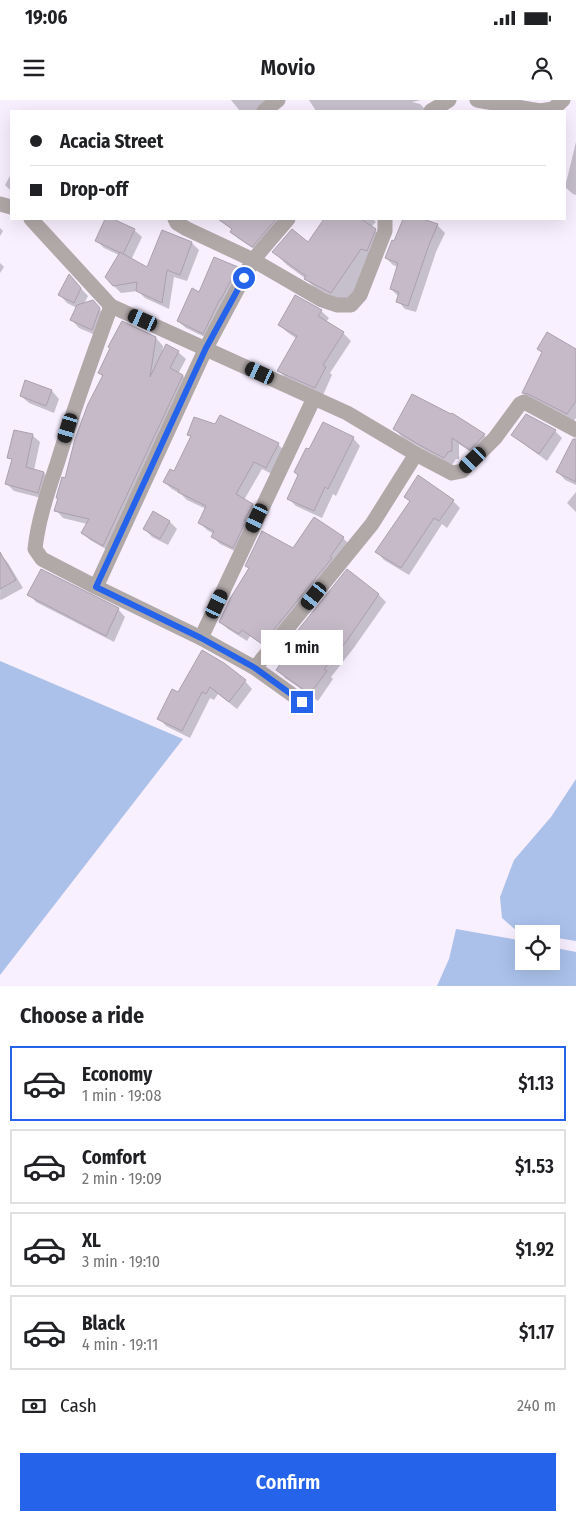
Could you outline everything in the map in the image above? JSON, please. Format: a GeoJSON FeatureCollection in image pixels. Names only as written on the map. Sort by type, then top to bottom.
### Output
{"type":"FeatureCollection","features":[{"type":"Feature","properties":{"kind":"street"},"geometry":{"type":"LineString","coordinates":[[265,110],[278,100]]}},
{"type":"Feature","properties":{"kind":"street"},"geometry":{"type":"LineString","coordinates":[[433,110],[449,100]]}},
{"type":"Feature","properties":{"kind":"street"},"geometry":{"type":"LineString","coordinates":[[477,100],[534,110]]}},
{"type":"Feature","properties":{"kind":"street"},"geometry":{"type":"LineString","coordinates":[[547,110],[554,109],[563,100]]}},
{"type":"Feature","properties":{"kind":"street"},"geometry":{"type":"LineString","coordinates":[[32,220],[112,306],[347,412],[416,454],[452,473],[462,471],[495,438],[520,404],[524,402],[576,430]]}},
{"type":"Feature","properties":{"kind":"street"},"geometry":{"type":"LineString","coordinates":[[176,220],[177,223],[188,229],[253,260],[322,300],[337,305],[351,305],[360,295],[385,232],[385,220]]}},
{"type":"Feature","properties":{"kind":"street"},"geometry":{"type":"LineString","coordinates":[[96,587],[206,348],[253,260],[287,220]]}},
{"type":"Feature","properties":{"kind":"street"},"geometry":{"type":"LineString","coordinates":[[112,306],[72,413],[36,536],[35,549],[42,559],[201,638],[255,668],[302,702]]}},
{"type":"Feature","properties":{"kind":"street"},"geometry":{"type":"LineString","coordinates":[[201,638],[314,398]]}},
{"type":"Feature","properties":{"kind":"street"},"geometry":{"type":"LineString","coordinates":[[255,668],[372,524],[416,454]]}},
{"type":"Feature","properties":{"kind":"water"},"geometry":{"type":"Polygon","coordinates":[[[0,661],[183,739],[0,975],[0,661]]]}},
{"type":"Feature","properties":{"kind":"water"},"geometry":{"type":"Polygon","coordinates":[[[576,779],[576,941],[560,938],[560,925],[515,925],[515,929],[502,918],[500,897],[514,860],[551,817],[576,779]]]}},
{"type":"Feature","properties":{"kind":"water"},"geometry":{"type":"Polygon","coordinates":[[[456,929],[515,939],[515,970],[560,970],[560,949],[576,952],[576,986],[437,986],[449,959],[456,929]]]}},
{"type":"Feature","properties":{"kind":"building"},"geometry":{"type":"Polygon","coordinates":[[[105,220],[115,220],[135,229],[123,254],[95,241],[105,220]]]}},
{"type":"Feature","properties":{"kind":"building"},"geometry":{"type":"Polygon","coordinates":[[[219,220],[275,220],[252,247],[230,232],[232,229],[219,220]]]}},
{"type":"Feature","properties":{"kind":"building"},"geometry":{"type":"Polygon","coordinates":[[[323,220],[362,220],[376,229],[367,251],[361,249],[331,293],[304,279],[306,276],[272,252],[292,229],[308,242],[323,220]]]}},
{"type":"Feature","properties":{"kind":"building"},"geometry":{"type":"Polygon","coordinates":[[[403,220],[426,220],[438,224],[408,306],[396,302],[399,292],[390,289],[398,263],[385,258],[392,240],[394,241],[403,220]]]}},
{"type":"Feature","properties":{"kind":"building"},"geometry":{"type":"Polygon","coordinates":[[[162,230],[192,242],[180,275],[167,270],[162,303],[136,291],[137,282],[113,286],[105,277],[120,252],[147,267],[162,230]]]}},
{"type":"Feature","properties":{"kind":"building"},"geometry":{"type":"Polygon","coordinates":[[[214,257],[238,267],[203,334],[177,321],[192,288],[199,292],[214,257]]]}},
{"type":"Feature","properties":{"kind":"building"},"geometry":{"type":"Polygon","coordinates":[[[69,274],[81,288],[74,303],[58,295],[69,274]]]}},
{"type":"Feature","properties":{"kind":"building"},"geometry":{"type":"Polygon","coordinates":[[[295,295],[322,310],[318,316],[344,332],[323,365],[326,367],[315,388],[277,371],[297,336],[278,325],[295,295]]]}},
{"type":"Feature","properties":{"kind":"building"},"geometry":{"type":"Polygon","coordinates":[[[93,300],[100,308],[92,330],[70,320],[77,305],[93,300]]]}},
{"type":"Feature","properties":{"kind":"building"},"geometry":{"type":"Polygon","coordinates":[[[122,321],[156,337],[150,377],[166,344],[179,351],[170,368],[183,375],[103,546],[81,533],[89,519],[54,511],[62,477],[65,478],[75,439],[88,404],[103,375],[98,373],[110,348],[108,347],[122,321]]]}},
{"type":"Feature","properties":{"kind":"building"},"geometry":{"type":"Polygon","coordinates":[[[547,332],[576,349],[576,401],[567,414],[528,394],[522,393],[542,352],[537,349],[547,332]]]}},
{"type":"Feature","properties":{"kind":"building"},"geometry":{"type":"Polygon","coordinates":[[[25,380],[52,390],[46,406],[20,396],[25,380]]]}},
{"type":"Feature","properties":{"kind":"building"},"geometry":{"type":"Polygon","coordinates":[[[412,394],[452,413],[485,434],[470,450],[452,438],[452,451],[448,452],[444,458],[421,446],[393,429],[412,394]]]}},
{"type":"Feature","properties":{"kind":"building"},"geometry":{"type":"Polygon","coordinates":[[[526,414],[556,430],[539,454],[511,435],[526,414]]]}},
{"type":"Feature","properties":{"kind":"building"},"geometry":{"type":"Polygon","coordinates":[[[220,415],[279,443],[266,468],[254,462],[236,494],[253,504],[233,548],[211,537],[214,531],[198,523],[206,506],[163,482],[170,469],[174,471],[191,436],[187,435],[194,417],[215,424],[220,415]]]}},
{"type":"Feature","properties":{"kind":"building"},"geometry":{"type":"Polygon","coordinates":[[[323,422],[354,437],[328,489],[325,487],[314,511],[287,499],[298,475],[294,472],[306,448],[309,449],[323,422]]]}},
{"type":"Feature","properties":{"kind":"building"},"geometry":{"type":"Polygon","coordinates":[[[14,430],[33,434],[26,467],[44,472],[38,493],[5,484],[12,459],[7,458],[14,430]]]}},
{"type":"Feature","properties":{"kind":"building"},"geometry":{"type":"Polygon","coordinates":[[[573,439],[576,439],[576,482],[556,472],[573,439]]]}},
{"type":"Feature","properties":{"kind":"building"},"geometry":{"type":"Polygon","coordinates":[[[418,475],[454,500],[439,521],[434,518],[401,568],[375,552],[410,501],[404,497],[418,475]]]}},
{"type":"Feature","properties":{"kind":"building"},"geometry":{"type":"Polygon","coordinates":[[[153,511],[170,521],[160,539],[143,529],[153,511]]]}},
{"type":"Feature","properties":{"kind":"building"},"geometry":{"type":"Polygon","coordinates":[[[314,517],[344,537],[330,557],[332,558],[262,644],[242,630],[239,634],[219,622],[231,597],[249,568],[245,566],[262,531],[293,548],[314,517]]]}},
{"type":"Feature","properties":{"kind":"building"},"geometry":{"type":"Polygon","coordinates":[[[0,552],[16,580],[0,589],[0,552]]]}},
{"type":"Feature","properties":{"kind":"building"},"geometry":{"type":"Polygon","coordinates":[[[41,569],[119,608],[106,636],[27,595],[41,569]]]}},
{"type":"Feature","properties":{"kind":"building"},"geometry":{"type":"Polygon","coordinates":[[[347,569],[379,594],[346,642],[324,669],[327,671],[310,694],[276,670],[284,659],[278,655],[347,569]]]}},
{"type":"Feature","properties":{"kind":"building"},"geometry":{"type":"Polygon","coordinates":[[[202,650],[224,663],[246,680],[229,702],[210,687],[206,694],[202,692],[182,731],[157,719],[172,689],[178,692],[202,650]]]}},
{"type":"Feature","properties":{"kind":"route"},"geometry":{"type":"LineString","coordinates":[[244,278],[206,348],[96,587],[201,638],[255,668],[302,702]]}}]}
